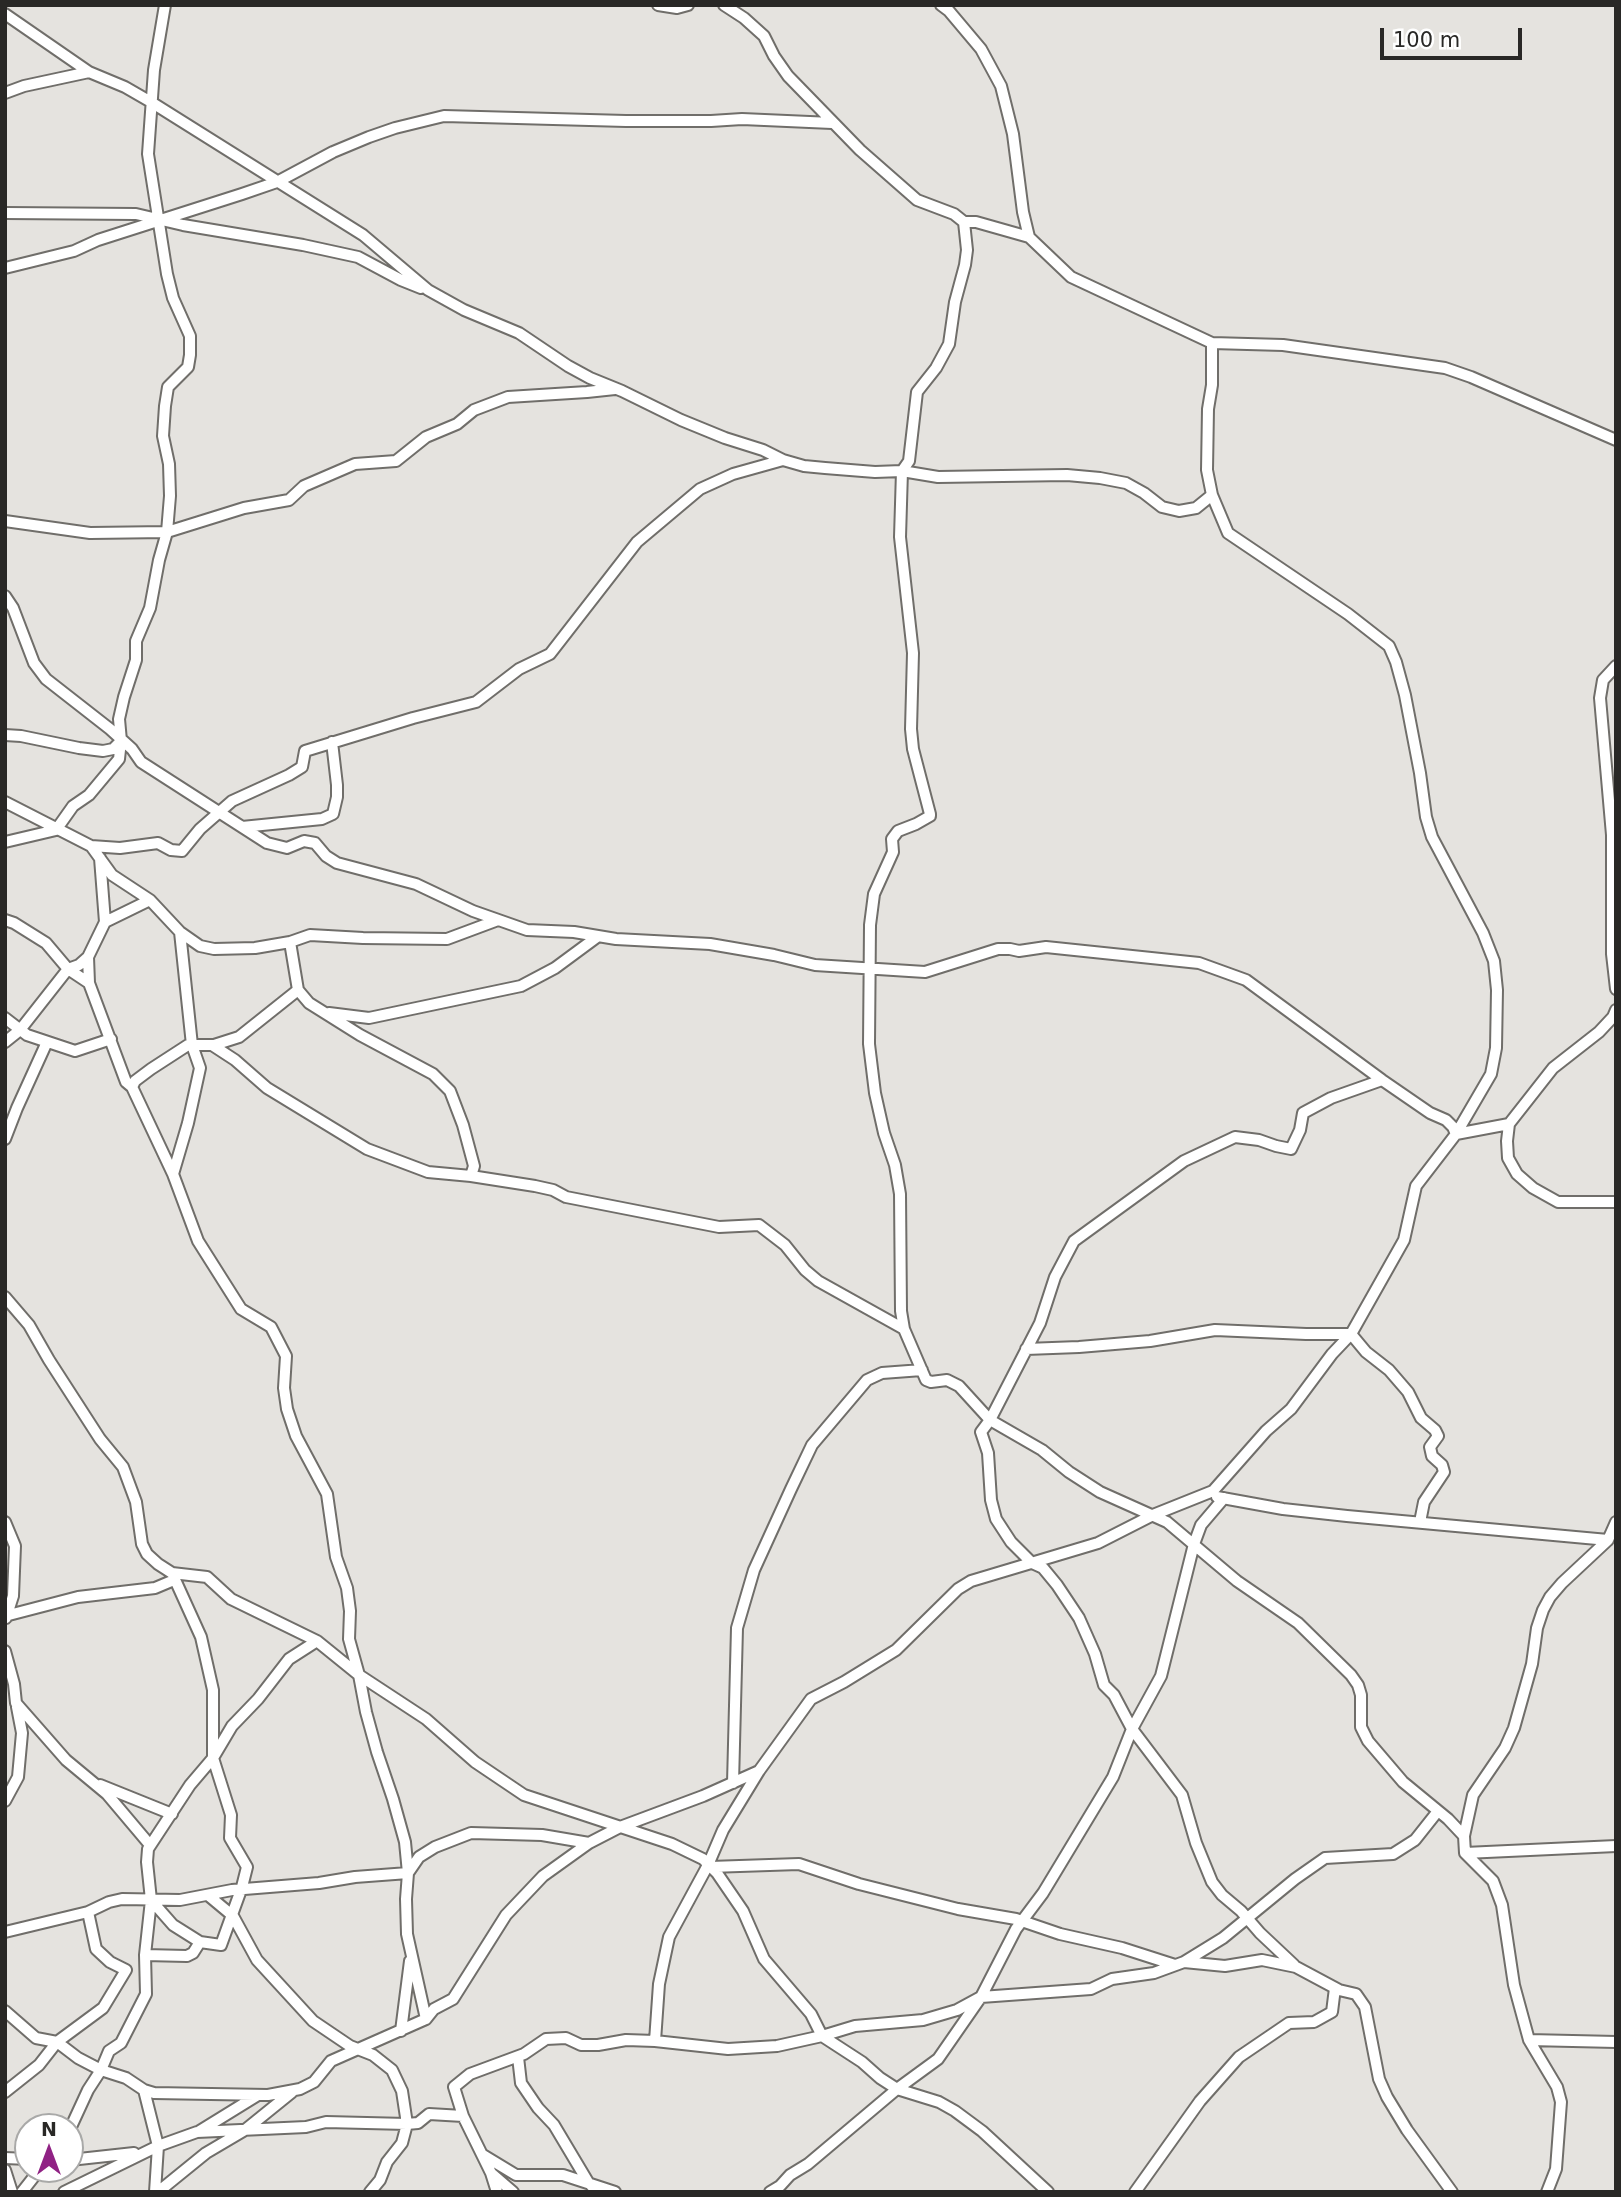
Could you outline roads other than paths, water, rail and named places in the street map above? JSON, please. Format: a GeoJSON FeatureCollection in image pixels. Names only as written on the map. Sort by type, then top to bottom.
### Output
{"type":"FeatureCollection","features":[{"type":"Feature","properties":{"kind":"street"},"geometry":{"type":"LineString","coordinates":[[5,842],[56,830],[74,806],[89,795],[119,760],[119,719],[136,660],[136,641],[149,608],[167,532],[170,496],[169,464],[163,436],[164,406],[168,387],[188,368],[190,336],[170,286],[148,155],[154,70],[165,5]]}},
{"type":"Feature","properties":{"kind":"street"},"geometry":{"type":"LineString","coordinates":[[657,5],[677,8],[688,5]]}},
{"type":"Feature","properties":{"kind":"street"},"geometry":{"type":"LineString","coordinates":[[724,5],[764,36],[788,76],[832,123],[917,200],[954,214],[964,222],[976,222],[1030,237],[1071,276],[1212,343],[1283,345],[1445,368],[1616,440]]}},
{"type":"Feature","properties":{"kind":"street"},"geometry":{"type":"LineString","coordinates":[[941,5],[981,48],[1001,86],[1013,134],[1023,212],[1030,237]]}},
{"type":"Feature","properties":{"kind":"street"},"geometry":{"type":"LineString","coordinates":[[5,14],[89,72],[125,87],[151,102],[363,235],[428,290]]}},
{"type":"Feature","properties":{"kind":"street"},"geometry":{"type":"LineString","coordinates":[[5,93],[24,86],[89,72]]}},
{"type":"Feature","properties":{"kind":"street"},"geometry":{"type":"LineString","coordinates":[[5,268],[63,254],[277,182],[333,152],[369,137],[444,116],[626,121],[742,119],[832,123]]}},
{"type":"Feature","properties":{"kind":"street"},"geometry":{"type":"LineString","coordinates":[[5,213],[136,214],[303,244],[358,257],[464,310],[519,332],[590,378],[681,420],[803,466],[875,472],[902,471],[938,477],[1067,474],[1126,483],[1162,508],[1179,511],[1196,508],[1212,495]]}},
{"type":"Feature","properties":{"kind":"street"},"geometry":{"type":"LineString","coordinates":[[964,222],[965,265],[948,344],[936,368],[918,392],[909,461],[902,471],[900,537],[913,653],[911,729],[913,749],[930,816],[898,831],[892,839],[893,852],[874,894],[870,925],[871,1064],[884,1133],[895,1165],[900,1194],[901,1311],[905,1329],[926,1380],[947,1380],[959,1386],[990,1420],[1042,1450],[1100,1492],[1167,1522],[1237,1581],[1298,1623],[1358,1685],[1361,1695],[1361,1727],[1368,1741],[1403,1782],[1464,1836]]}},
{"type":"Feature","properties":{"kind":"street"},"geometry":{"type":"LineString","coordinates":[[655,2041],[659,1984],[669,1937],[709,1866],[723,1830],[760,1771],[811,1699],[896,1650],[958,1589],[971,1581],[1098,1543],[1153,1515],[1213,1491],[1266,1431],[1291,1409],[1332,1354],[1351,1334],[1404,1240],[1416,1186],[1456,1134],[1491,1073],[1496,1048],[1497,990],[1494,961],[1483,933],[1432,837],[1426,817],[1405,695],[1396,662],[1389,646],[1377,635],[1228,533],[1212,495],[1206,470],[1212,343]]}},
{"type":"Feature","properties":{"kind":"street"},"geometry":{"type":"LineString","coordinates":[[5,521],[89,533],[167,532],[244,508],[289,500],[304,486],[355,464],[396,461],[421,440],[457,424],[474,410],[508,397],[615,389]]}},
{"type":"Feature","properties":{"kind":"street"},"geometry":{"type":"LineString","coordinates":[[5,802],[91,846],[120,848],[158,843],[171,850],[182,851],[217,812],[232,801],[302,767],[305,751],[476,702],[519,669],[550,654],[637,541],[700,489],[733,474],[783,460]]}},
{"type":"Feature","properties":{"kind":"street"},"geometry":{"type":"LineString","coordinates":[[5,596],[13,608],[34,663],[46,679],[110,729],[132,749],[141,762],[267,843],[287,848],[304,841],[315,843],[326,856],[337,863],[415,884],[472,911],[527,930],[710,944],[816,965],[925,972],[998,949],[1019,951],[1046,947],[1199,963],[1246,980],[1382,1080],[1430,1113],[1446,1120],[1456,1134]]}},
{"type":"Feature","properties":{"kind":"street"},"geometry":{"type":"LineString","coordinates":[[1616,666],[1603,680],[1600,698],[1612,835],[1612,954],[1616,989]]}},
{"type":"Feature","properties":{"kind":"street"},"geometry":{"type":"LineString","coordinates":[[5,735],[103,751],[113,749],[121,741]]}},
{"type":"Feature","properties":{"kind":"street"},"geometry":{"type":"LineString","coordinates":[[242,827],[322,819],[333,814],[337,785],[332,742]]}},
{"type":"Feature","properties":{"kind":"street"},"geometry":{"type":"LineString","coordinates":[[91,846],[112,875],[150,900],[180,932],[200,946],[214,949],[255,948],[290,942],[310,934],[447,939],[498,920]]}},
{"type":"Feature","properties":{"kind":"street"},"geometry":{"type":"LineString","coordinates":[[5,1042],[20,1030],[68,969],[79,965],[88,957],[105,922],[100,856]]}},
{"type":"Feature","properties":{"kind":"street"},"geometry":{"type":"LineString","coordinates":[[105,922],[150,900]]}},
{"type":"Feature","properties":{"kind":"street"},"geometry":{"type":"LineString","coordinates":[[5,920],[15,923],[46,943],[68,969],[89,983]]}},
{"type":"Feature","properties":{"kind":"street"},"geometry":{"type":"LineString","coordinates":[[173,1174],[200,1068],[192,1045],[180,932]]}},
{"type":"Feature","properties":{"kind":"street"},"geometry":{"type":"LineString","coordinates":[[326,1013],[369,1018],[521,986],[555,968],[597,937]]}},
{"type":"Feature","properties":{"kind":"street"},"geometry":{"type":"LineString","coordinates":[[290,942],[298,990],[309,1003],[360,1035],[433,1074],[450,1091],[474,1166],[471,1176]]}},
{"type":"Feature","properties":{"kind":"street"},"geometry":{"type":"LineString","coordinates":[[88,957],[89,983],[126,1082],[132,1087],[173,1174],[198,1241],[241,1308],[271,1327],[286,1356],[284,1388],[288,1409],[296,1436],[327,1494],[336,1557],[350,1611],[349,1639],[377,1752],[405,1842],[408,1873],[407,1934],[426,2019]]}},
{"type":"Feature","properties":{"kind":"street"},"geometry":{"type":"LineString","coordinates":[[132,1087],[135,1081],[151,1069],[188,1045],[212,1045],[239,1037],[298,990]]}},
{"type":"Feature","properties":{"kind":"street"},"geometry":{"type":"LineString","coordinates":[[1616,1010],[1600,1032],[1553,1068],[1509,1124],[1508,1158],[1517,1174],[1533,1188],[1558,1202],[1616,1202]]}},
{"type":"Feature","properties":{"kind":"street"},"geometry":{"type":"LineString","coordinates":[[5,1018],[27,1035],[75,1051],[111,1039]]}},
{"type":"Feature","properties":{"kind":"street"},"geometry":{"type":"LineString","coordinates":[[5,1139],[47,1042]]}},
{"type":"Feature","properties":{"kind":"street"},"geometry":{"type":"LineString","coordinates":[[212,1045],[235,1060],[267,1088],[367,1149],[428,1172],[535,1186],[553,1190],[566,1197],[719,1227],[759,1225],[785,1245],[805,1270],[818,1281],[905,1329]]}},
{"type":"Feature","properties":{"kind":"street"},"geometry":{"type":"LineString","coordinates":[[1296,1967],[1212,1882],[1196,1843],[1182,1795],[1132,1729],[1114,1695],[1104,1685],[1095,1654],[1079,1618],[1043,1568],[1032,1563],[1011,1542],[996,1519],[991,1500],[988,1453],[981,1432],[990,1420],[1040,1323],[1055,1277],[1074,1241],[1184,1161],[1235,1137],[1291,1149],[1300,1130],[1303,1113],[1331,1098],[1382,1080]]}},
{"type":"Feature","properties":{"kind":"street"},"geometry":{"type":"LineString","coordinates":[[1456,1134],[1509,1124]]}},
{"type":"Feature","properties":{"kind":"street"},"geometry":{"type":"LineString","coordinates":[[5,1297],[29,1325],[100,1439],[123,1467],[136,1502],[142,1544],[147,1554],[173,1577],[201,1637],[213,1690],[213,1758],[232,1815],[230,1838],[247,1867],[221,1945],[200,1942],[173,1925],[151,1900]]}},
{"type":"Feature","properties":{"kind":"street"},"geometry":{"type":"LineString","coordinates":[[1026,1349],[1150,1341],[1214,1330],[1351,1334]]}},
{"type":"Feature","properties":{"kind":"street"},"geometry":{"type":"LineString","coordinates":[[1351,1334],[1408,1392],[1421,1418],[1438,1436],[1430,1447],[1432,1456],[1442,1465],[1444,1472],[1424,1502],[1420,1522]]}},
{"type":"Feature","properties":{"kind":"street"},"geometry":{"type":"LineString","coordinates":[[733,1783],[737,1628],[754,1570],[791,1489],[812,1445],[867,1380],[882,1374],[922,1370]]}},
{"type":"Feature","properties":{"kind":"street"},"geometry":{"type":"LineString","coordinates":[[1205,1495],[1283,1509],[1608,1540]]}},
{"type":"Feature","properties":{"kind":"street"},"geometry":{"type":"LineString","coordinates":[[770,2192],[938,2059],[981,1997],[1022,1922],[1043,1893],[1113,1777],[1132,1729],[1161,1676],[1201,1525],[1224,1498]]}},
{"type":"Feature","properties":{"kind":"street"},"geometry":{"type":"LineString","coordinates":[[5,1522],[15,1546],[13,1596],[6,1618]]}},
{"type":"Feature","properties":{"kind":"street"},"geometry":{"type":"LineString","coordinates":[[1547,2192],[1556,2169],[1560,2102],[1557,2087],[1529,2040],[1514,1985],[1502,1905],[1493,1881],[1465,1853],[1464,1836],[1472,1795],[1505,1748],[1514,1728],[1532,1664],[1537,1628],[1543,1610],[1562,1583],[1608,1540],[1616,1522]]}},
{"type":"Feature","properties":{"kind":"street"},"geometry":{"type":"LineString","coordinates":[[6,1618],[78,1597],[155,1588],[173,1577],[207,1577],[231,1599],[317,1641],[359,1675],[426,1719],[475,1762],[524,1795],[672,1844],[703,1859],[743,1911],[764,1959],[811,2014],[822,2036],[897,2089],[939,2102],[955,2111],[982,2131],[1048,2192]]}},
{"type":"Feature","properties":{"kind":"street"},"geometry":{"type":"LineString","coordinates":[[77,2113],[101,2070],[108,2051],[121,2043],[146,1994],[145,1955],[151,1900],[147,1851],[150,1845],[191,1784],[213,1758],[232,1726],[258,1699],[289,1659],[317,1641]]}},
{"type":"Feature","properties":{"kind":"street"},"geometry":{"type":"LineString","coordinates":[[5,1651],[14,1684],[22,1733],[18,1777],[5,1801]]}},
{"type":"Feature","properties":{"kind":"street"},"geometry":{"type":"LineString","coordinates":[[16,1703],[66,1760],[107,1794],[150,1845]]}},
{"type":"Feature","properties":{"kind":"street"},"geometry":{"type":"LineString","coordinates":[[157,2192],[206,2153],[245,2130],[294,2091],[314,2082],[331,2061],[426,2019],[434,2009],[453,1999],[506,1915],[543,1876],[589,1843],[620,1827],[760,1771]]}},
{"type":"Feature","properties":{"kind":"street"},"geometry":{"type":"LineString","coordinates":[[91,1781],[172,1814]]}},
{"type":"Feature","properties":{"kind":"street"},"geometry":{"type":"LineString","coordinates":[[497,2192],[491,2173],[463,2116],[454,2087],[470,2074],[518,2057],[546,2039],[566,2038],[581,2045],[626,2040],[728,2049],[777,2046],[855,2026],[923,2020],[957,2010],[981,1997],[1091,1989],[1112,1979],[1154,1973],[1179,1964],[1223,1938],[1325,1857],[1394,1854],[1415,1840],[1438,1811]]}},
{"type":"Feature","properties":{"kind":"street"},"geometry":{"type":"LineString","coordinates":[[408,1873],[419,1857],[435,1847],[471,1833],[542,1835],[589,1843]]}},
{"type":"Feature","properties":{"kind":"street"},"geometry":{"type":"LineString","coordinates":[[1465,1853],[1616,1846]]}},
{"type":"Feature","properties":{"kind":"street"},"geometry":{"type":"LineString","coordinates":[[709,1866],[799,1864],[859,1884],[1022,1922],[1179,1964],[1225,1966],[1262,1960],[1296,1967],[1335,1988],[1356,1994],[1365,2007],[1379,2079],[1387,2097],[1407,2130],[1452,2192]]}},
{"type":"Feature","properties":{"kind":"street"},"geometry":{"type":"LineString","coordinates":[[5,1932],[88,1912],[122,1899],[180,1900],[241,1889],[408,1873]]}},
{"type":"Feature","properties":{"kind":"street"},"geometry":{"type":"LineString","coordinates":[[209,1896],[232,1915],[257,1960],[312,2019],[327,2032],[358,2050],[373,2055],[392,2070],[402,2091],[407,2124],[402,2143],[387,2162],[380,2180],[370,2192]]}},
{"type":"Feature","properties":{"kind":"street"},"geometry":{"type":"LineString","coordinates":[[5,2092],[39,2065],[57,2042],[103,2008],[125,1970],[110,1962],[96,1949],[88,1912]]}},
{"type":"Feature","properties":{"kind":"street"},"geometry":{"type":"LineString","coordinates":[[145,1955],[187,1956],[193,1953],[200,1942]]}},
{"type":"Feature","properties":{"kind":"street"},"geometry":{"type":"LineString","coordinates":[[401,2031],[412,1951]]}},
{"type":"Feature","properties":{"kind":"street"},"geometry":{"type":"LineString","coordinates":[[1135,2192],[1200,2101],[1239,2057],[1289,2023],[1314,2022],[1332,2012],[1335,1988]]}},
{"type":"Feature","properties":{"kind":"street"},"geometry":{"type":"LineString","coordinates":[[5,2011],[36,2038],[57,2042],[78,2058],[101,2070],[126,2078],[144,2090],[158,2093],[258,2095],[294,2091]]}},
{"type":"Feature","properties":{"kind":"street"},"geometry":{"type":"LineString","coordinates":[[1529,2040],[1616,2042]]}},
{"type":"Feature","properties":{"kind":"street"},"geometry":{"type":"LineString","coordinates":[[518,2057],[522,2083],[538,2108],[554,2124],[588,2182],[597,2192]]}},
{"type":"Feature","properties":{"kind":"street"},"geometry":{"type":"LineString","coordinates":[[144,2090],[158,2146],[157,2192]]}},
{"type":"Feature","properties":{"kind":"street"},"geometry":{"type":"LineString","coordinates":[[64,2192],[144,2152],[197,2132],[258,2095]]}},
{"type":"Feature","properties":{"kind":"street"},"geometry":{"type":"LineString","coordinates":[[197,2132],[306,2127],[326,2122],[407,2124],[418,2123],[429,2114],[463,2116]]}},
{"type":"Feature","properties":{"kind":"street"},"geometry":{"type":"LineString","coordinates":[[84,2158],[144,2152]]}},
{"type":"Feature","properties":{"kind":"street"},"geometry":{"type":"LineString","coordinates":[[482,2154],[516,2175],[563,2175],[615,2192]]}},
{"type":"Feature","properties":{"kind":"street"},"geometry":{"type":"LineString","coordinates":[[5,2170],[12,2192]]}},
{"type":"Feature","properties":{"kind":"street"},"geometry":{"type":"LineString","coordinates":[[491,2173],[513,2192]]}}]}
